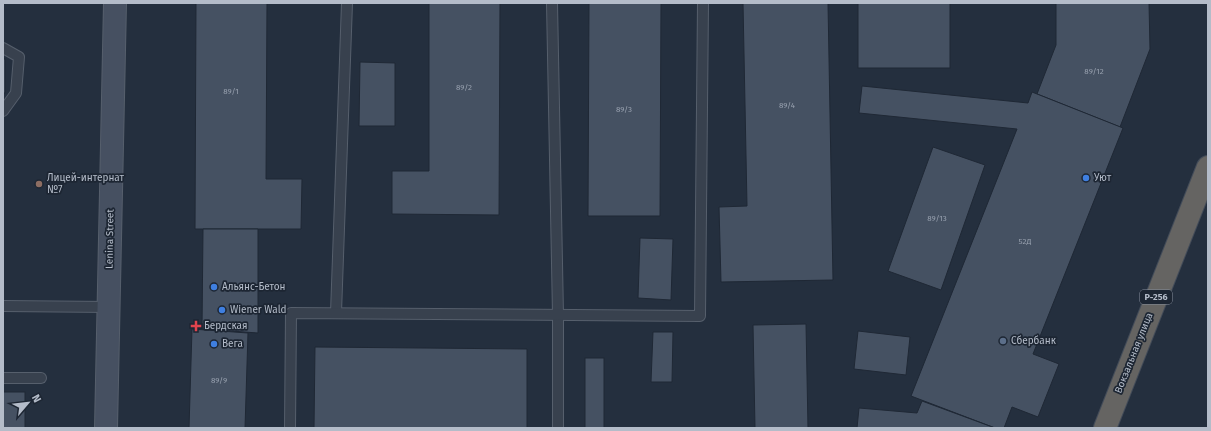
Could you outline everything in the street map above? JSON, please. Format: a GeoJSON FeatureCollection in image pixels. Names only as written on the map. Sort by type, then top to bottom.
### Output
{"type":"FeatureCollection","features":[{"type":"Feature","properties":{"kind":"highway","name":"Вокзальная улица"},"geometry":{"type":"LineString","coordinates":[[1104,428],[1208,167]]}},
{"type":"Feature","properties":{"kind":"main road","name":"Lenina Street"},"geometry":{"type":"LineString","coordinates":[[106,428],[115,3]]}},
{"type":"Feature","properties":{"kind":"lane"},"geometry":{"type":"LineString","coordinates":[[336,313],[347,3]]}},
{"type":"Feature","properties":{"kind":"lane"},"geometry":{"type":"LineString","coordinates":[[552,3],[558,315],[558,428]]}},
{"type":"Feature","properties":{"kind":"lane"},"geometry":{"type":"LineString","coordinates":[[290,428],[291,313],[700,316],[703,3]]}},
{"type":"Feature","properties":{"kind":"lane"},"geometry":{"type":"LineString","coordinates":[[3,48],[19,57],[16,93],[3,111]]}},
{"type":"Feature","properties":{"kind":"lane"},"geometry":{"type":"LineString","coordinates":[[3,306],[109,307]]}},
{"type":"Feature","properties":{"kind":"lane"},"geometry":{"type":"LineString","coordinates":[[3,378],[41,378]]}},
{"type":"Feature","properties":{"kind":"building"},"geometry":{"type":"Polygon","coordinates":[[[196,3],[267,3],[266,179],[302,179],[301,229],[195,229],[196,3]]]}},
{"type":"Feature","properties":{"kind":"building"},"geometry":{"type":"Polygon","coordinates":[[[429,3],[500,3],[499,215],[392,214],[392,171],[429,171],[429,3]]]}},
{"type":"Feature","properties":{"kind":"building"},"geometry":{"type":"Polygon","coordinates":[[[589,3],[661,3],[660,216],[588,216],[589,3]]]}},
{"type":"Feature","properties":{"kind":"building"},"geometry":{"type":"Polygon","coordinates":[[[743,3],[828,3],[833,280],[721,282],[719,207],[747,206],[743,3]]]}},
{"type":"Feature","properties":{"kind":"building"},"geometry":{"type":"Polygon","coordinates":[[[858,3],[950,3],[950,68],[858,68],[858,3]]]}},
{"type":"Feature","properties":{"kind":"building"},"geometry":{"type":"Polygon","coordinates":[[[1056,3],[1149,3],[1150,49],[1120,127],[1037,94],[1056,45],[1056,3]]]}},
{"type":"Feature","properties":{"kind":"building"},"geometry":{"type":"Polygon","coordinates":[[[3,59],[5,59],[5,93],[3,93],[3,59]]]}},
{"type":"Feature","properties":{"kind":"building"},"geometry":{"type":"Polygon","coordinates":[[[360,62],[395,63],[395,126],[359,126],[360,62]]]}},
{"type":"Feature","properties":{"kind":"building"},"geometry":{"type":"Polygon","coordinates":[[[862,86],[1028,103],[1032,92],[1123,128],[1033,354],[1059,364],[1038,417],[1012,407],[1004,428],[995,428],[911,396],[1017,129],[859,113],[862,86]]]}},
{"type":"Feature","properties":{"kind":"building"},"geometry":{"type":"Polygon","coordinates":[[[933,147],[985,165],[941,290],[888,271],[933,147]]]}},
{"type":"Feature","properties":{"kind":"building"},"geometry":{"type":"Polygon","coordinates":[[[203,229],[258,229],[258,333],[202,329],[203,229]]]}},
{"type":"Feature","properties":{"kind":"building"},"geometry":{"type":"Polygon","coordinates":[[[640,238],[673,239],[671,300],[638,298],[640,238]]]}},
{"type":"Feature","properties":{"kind":"building"},"geometry":{"type":"Polygon","coordinates":[[[806,324],[808,428],[755,428],[753,325],[806,324]]]}},
{"type":"Feature","properties":{"kind":"building"},"geometry":{"type":"Polygon","coordinates":[[[192,329],[248,333],[245,428],[189,428],[192,329]]]}},
{"type":"Feature","properties":{"kind":"building"},"geometry":{"type":"Polygon","coordinates":[[[858,331],[910,337],[906,375],[854,369],[858,331]]]}},
{"type":"Feature","properties":{"kind":"building"},"geometry":{"type":"Polygon","coordinates":[[[653,332],[673,332],[672,382],[651,382],[653,332]]]}},
{"type":"Feature","properties":{"kind":"building"},"geometry":{"type":"Polygon","coordinates":[[[315,347],[527,349],[527,428],[314,428],[315,347]]]}},
{"type":"Feature","properties":{"kind":"building"},"geometry":{"type":"Polygon","coordinates":[[[585,358],[604,358],[604,428],[585,428],[585,358]]]}},
{"type":"Feature","properties":{"kind":"building"},"geometry":{"type":"Polygon","coordinates":[[[3,392],[25,392],[25,428],[3,428],[3,392]]]}},
{"type":"Feature","properties":{"kind":"building"},"geometry":{"type":"Polygon","coordinates":[[[922,401],[995,428],[857,428],[859,408],[917,413],[922,401]]]}},
{"type":"Feature","properties":{"kind":"place","name":"Уют"},"geometry":{"type":"Point","coordinates":[1086,178]}},
{"type":"Feature","properties":{"kind":"place","name":"Лицей-интернат №7"},"geometry":{"type":"Point","coordinates":[39,184]}},
{"type":"Feature","properties":{"kind":"place","name":"Альянс-Бетон"},"geometry":{"type":"Point","coordinates":[214,287]}},
{"type":"Feature","properties":{"kind":"place","name":"Wiener Wald"},"geometry":{"type":"Point","coordinates":[222,310]}},
{"type":"Feature","properties":{"kind":"place","name":"Бердская"},"geometry":{"type":"Point","coordinates":[196,326]}},
{"type":"Feature","properties":{"kind":"place","name":"Сбербанк"},"geometry":{"type":"Point","coordinates":[1003,341]}},
{"type":"Feature","properties":{"kind":"place","name":"Вега"},"geometry":{"type":"Point","coordinates":[214,344]}}]}
